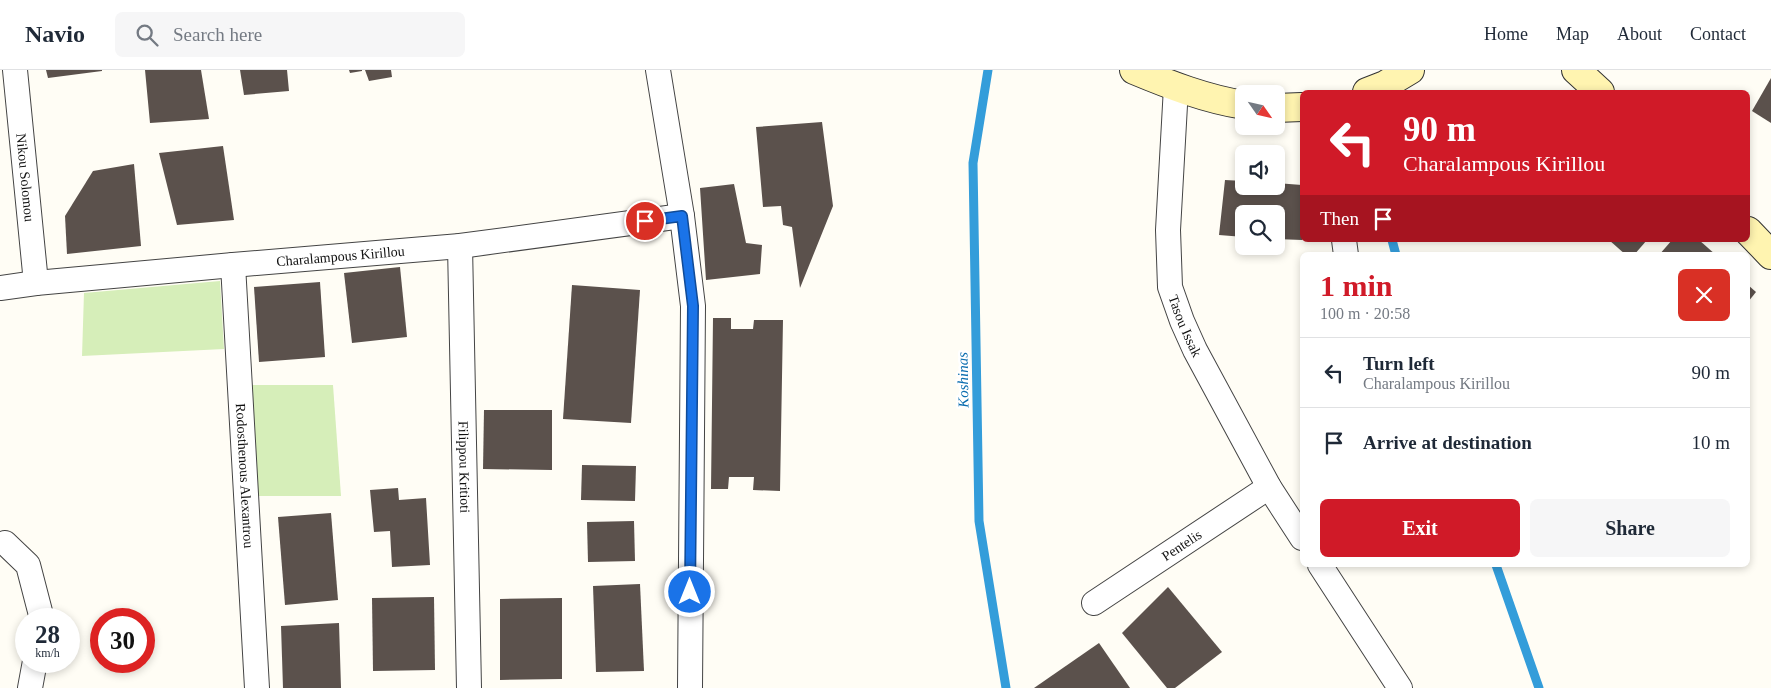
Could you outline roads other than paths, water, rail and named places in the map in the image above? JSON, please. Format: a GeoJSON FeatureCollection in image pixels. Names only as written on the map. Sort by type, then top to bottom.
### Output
{"type":"FeatureCollection","features":[{"type":"Feature","properties":{"kind":"main road"},"geometry":{"type":"LineString","coordinates":[[1134,70],[1176,88],[1235,104]]}},
{"type":"Feature","properties":{"kind":"main road"},"geometry":{"type":"LineString","coordinates":[[1372,90],[1385,85],[1410,70]]}},
{"type":"Feature","properties":{"kind":"main road"},"geometry":{"type":"LineString","coordinates":[[1576,70],[1598,90]]}},
{"type":"Feature","properties":{"kind":"main road"},"geometry":{"type":"LineString","coordinates":[[1285,108],[1300,107]]}},
{"type":"Feature","properties":{"kind":"main road"},"geometry":{"type":"LineString","coordinates":[[1750,233],[1771,255]]}},
{"type":"Feature","properties":{"kind":"street","name":"Nikou Solomou"},"geometry":{"type":"LineString","coordinates":[[15,70],[36,283]]}},
{"type":"Feature","properties":{"kind":"street"},"geometry":{"type":"LineString","coordinates":[[658,70],[682,216],[693,306],[690,688]]}},
{"type":"Feature","properties":{"kind":"street","name":"Tasou Issak"},"geometry":{"type":"LineString","coordinates":[[1176,88],[1168,230],[1170,287],[1182,322],[1195,350],[1269,487],[1300,535]]}},
{"type":"Feature","properties":{"kind":"street","name":"Charalampous Kirillou"},"geometry":{"type":"LineString","coordinates":[[0,288],[233,265],[460,246],[682,216]]}},
{"type":"Feature","properties":{"kind":"street","name":"Filippou Kritioti"},"geometry":{"type":"LineString","coordinates":[[460,246],[469,688]]}},
{"type":"Feature","properties":{"kind":"street","name":"Rodosthenous Alexantrou"},"geometry":{"type":"LineString","coordinates":[[233,265],[257,688]]}},
{"type":"Feature","properties":{"kind":"street","name":"Pentelis"},"geometry":{"type":"LineString","coordinates":[[1094,603],[1269,487]]}},
{"type":"Feature","properties":{"kind":"street"},"geometry":{"type":"LineString","coordinates":[[5,544],[28,565],[39,608]]}},
{"type":"Feature","properties":{"kind":"street"},"geometry":{"type":"LineString","coordinates":[[1321,567],[1400,688]]}},
{"type":"Feature","properties":{"kind":"street"},"geometry":{"type":"LineString","coordinates":[[30,688],[33,673]]}},
{"type":"Feature","properties":{"kind":"waterway","name":"Koshinas"},"geometry":{"type":"LineString","coordinates":[[988,70],[973,163],[979,521],[1006,688]]}},
{"type":"Feature","properties":{"kind":"waterway"},"geometry":{"type":"LineString","coordinates":[[1393,242],[1395,252]]}},
{"type":"Feature","properties":{"kind":"waterway"},"geometry":{"type":"LineString","coordinates":[[1497,567],[1539,688]]}}]}
